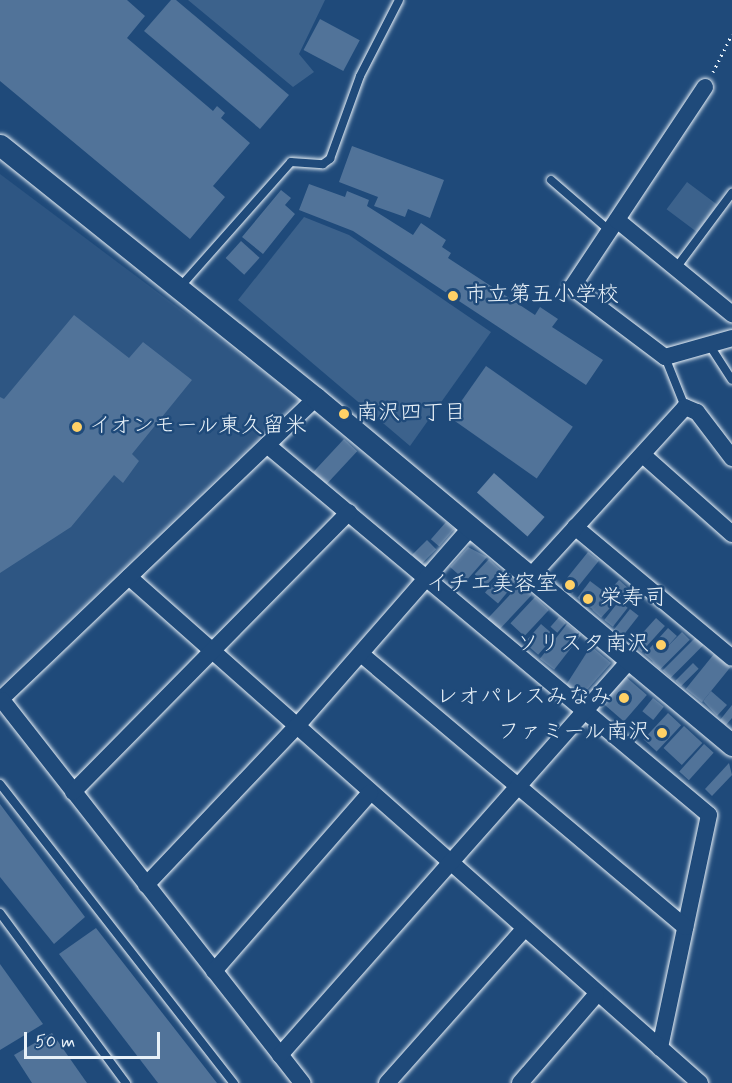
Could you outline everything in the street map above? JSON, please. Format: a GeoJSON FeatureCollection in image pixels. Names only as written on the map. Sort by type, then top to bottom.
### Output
{"type":"FeatureCollection","features":[{"type":"Feature","properties":{"kind":"street"},"geometry":{"type":"LineString","coordinates":[[705,87],[572,287],[665,357],[732,338]]}},
{"type":"Feature","properties":{"kind":"street"},"geometry":{"type":"LineString","coordinates":[[0,145],[180,287],[630,660],[730,740]]}},
{"type":"Feature","properties":{"kind":"street"},"geometry":{"type":"LineString","coordinates":[[613,225],[676,268],[732,314]]}},
{"type":"Feature","properties":{"kind":"street"},"geometry":{"type":"LineString","coordinates":[[302,1083],[1,700],[316,398]]}},
{"type":"Feature","properties":{"kind":"street"},"geometry":{"type":"LineString","coordinates":[[530,577],[685,407],[697,412],[732,458]]}},
{"type":"Feature","properties":{"kind":"street"},"geometry":{"type":"LineString","coordinates":[[267,445],[709,815],[660,1048]]}},
{"type":"Feature","properties":{"kind":"street"},"geometry":{"type":"LineString","coordinates":[[642,455],[732,534]]}},
{"type":"Feature","properties":{"kind":"street"},"geometry":{"type":"LineString","coordinates":[[73,792],[349,512]]}},
{"type":"Feature","properties":{"kind":"street"},"geometry":{"type":"LineString","coordinates":[[146,885],[296,727],[471,527]]}},
{"type":"Feature","properties":{"kind":"street"},"geometry":{"type":"LineString","coordinates":[[575,527],[732,658]]}},
{"type":"Feature","properties":{"kind":"street"},"geometry":{"type":"LineString","coordinates":[[129,577],[596,995],[700,1083]]}},
{"type":"Feature","properties":{"kind":"street"},"geometry":{"type":"LineString","coordinates":[[361,654],[685,927]]}},
{"type":"Feature","properties":{"kind":"street"},"geometry":{"type":"LineString","coordinates":[[280,1055],[452,864],[630,660]]}},
{"type":"Feature","properties":{"kind":"street"},"geometry":{"type":"LineString","coordinates":[[214,971],[370,793]]}},
{"type":"Feature","properties":{"kind":"street"},"geometry":{"type":"LineString","coordinates":[[387,1083],[524,929]]}},
{"type":"Feature","properties":{"kind":"street"},"geometry":{"type":"LineString","coordinates":[[520,1083],[596,995]]}},
{"type":"Feature","properties":{"kind":"lane"},"geometry":{"type":"LineString","coordinates":[[180,287],[291,162],[323,164],[330,159],[360,76],[399,0]]}},
{"type":"Feature","properties":{"kind":"lane"},"geometry":{"type":"LineString","coordinates":[[551,180],[613,225]]}},
{"type":"Feature","properties":{"kind":"lane"},"geometry":{"type":"LineString","coordinates":[[676,268],[732,193]]}},
{"type":"Feature","properties":{"kind":"lane"},"geometry":{"type":"LineString","coordinates":[[710,346],[732,380]]}},
{"type":"Feature","properties":{"kind":"lane"},"geometry":{"type":"LineString","coordinates":[[665,357],[685,407]]}},
{"type":"Feature","properties":{"kind":"lane"},"geometry":{"type":"LineString","coordinates":[[0,784],[234,1083]]}},
{"type":"Feature","properties":{"kind":"lane"},"geometry":{"type":"LineString","coordinates":[[0,913],[126,1083]]}},
{"type":"Feature","properties":{"kind":"path"},"geometry":{"type":"LineString","coordinates":[[705,87],[732,34]]}},
{"type":"Feature","properties":{"kind":"shaded area"},"geometry":{"type":"Polygon","coordinates":[[[188,0],[325,0],[299,54],[314,72],[293,87],[188,0]]]}},
{"type":"Feature","properties":{"kind":"shaded area"},"geometry":{"type":"Polygon","coordinates":[[[0,174],[300,399],[0,686],[0,174]]]}},
{"type":"Feature","properties":{"kind":"shaded area"},"geometry":{"type":"Polygon","coordinates":[[[687,182],[717,205],[697,232],[667,209],[687,182]]]}},
{"type":"Feature","properties":{"kind":"shaded area"},"geometry":{"type":"Polygon","coordinates":[[[304,217],[349,235],[491,332],[410,446],[238,300],[304,217]]]}},
{"type":"Feature","properties":{"kind":"shaded area"},"geometry":{"type":"Polygon","coordinates":[[[494,473],[545,517],[528,537],[477,493],[494,473]]]}},
{"type":"Feature","properties":{"kind":"building"},"geometry":{"type":"Polygon","coordinates":[[[0,0],[127,0],[145,16],[127,38],[213,111],[217,106],[225,113],[221,118],[250,143],[213,186],[225,197],[190,239],[0,81],[0,0]]]}},
{"type":"Feature","properties":{"kind":"building"},"geometry":{"type":"Polygon","coordinates":[[[171,0],[176,0],[289,95],[260,129],[144,31],[171,0]]]}},
{"type":"Feature","properties":{"kind":"building"},"geometry":{"type":"Polygon","coordinates":[[[320,19],[360,40],[343,71],[304,50],[320,19]]]}},
{"type":"Feature","properties":{"kind":"building"},"geometry":{"type":"Polygon","coordinates":[[[352,146],[444,180],[430,218],[408,209],[405,217],[374,206],[378,197],[339,182],[352,146]]]}},
{"type":"Feature","properties":{"kind":"building"},"geometry":{"type":"Polygon","coordinates":[[[309,184],[345,197],[347,191],[369,200],[367,206],[413,235],[421,223],[446,240],[442,247],[451,253],[448,258],[535,315],[540,307],[558,319],[552,327],[603,360],[586,385],[353,231],[299,210],[309,184]]]}},
{"type":"Feature","properties":{"kind":"building"},"geometry":{"type":"Polygon","coordinates":[[[281,190],[291,198],[285,205],[295,214],[263,254],[242,237],[281,190]]]}},
{"type":"Feature","properties":{"kind":"building"},"geometry":{"type":"Polygon","coordinates":[[[241,241],[260,258],[244,275],[226,258],[241,241]]]}},
{"type":"Feature","properties":{"kind":"building","name":"イオンモール東久留米"},"geometry":{"type":"Polygon","coordinates":[[[74,315],[129,358],[143,342],[192,380],[132,454],[139,461],[123,483],[114,475],[71,527],[0,573],[0,397],[4,399],[74,315]]]}},
{"type":"Feature","properties":{"kind":"building"},"geometry":{"type":"Polygon","coordinates":[[[486,366],[573,427],[537,478],[450,418],[486,366]]]}},
{"type":"Feature","properties":{"kind":"building"},"geometry":{"type":"Polygon","coordinates":[[[344,439],[357,451],[326,484],[313,472],[344,439]]]}},
{"type":"Feature","properties":{"kind":"building"},"geometry":{"type":"Polygon","coordinates":[[[446,522],[454,529],[439,547],[431,539],[446,522]]]}},
{"type":"Feature","properties":{"kind":"building"},"geometry":{"type":"Polygon","coordinates":[[[427,540],[436,549],[421,564],[412,555],[427,540]]]}},
{"type":"Feature","properties":{"kind":"building"},"geometry":{"type":"Polygon","coordinates":[[[468,547],[487,557],[466,581],[450,567],[468,547]]]}},
{"type":"Feature","properties":{"kind":"building"},"geometry":{"type":"Polygon","coordinates":[[[588,552],[599,561],[572,593],[562,585],[588,552]]]}},
{"type":"Feature","properties":{"kind":"building"},"geometry":{"type":"Polygon","coordinates":[[[489,559],[501,570],[486,585],[475,574],[489,559]]]}},
{"type":"Feature","properties":{"kind":"building"},"geometry":{"type":"Polygon","coordinates":[[[503,571],[516,582],[498,603],[485,592],[503,571]]]}},
{"type":"Feature","properties":{"kind":"building"},"geometry":{"type":"Polygon","coordinates":[[[619,580],[628,588],[601,618],[592,610],[619,580]]]}},
{"type":"Feature","properties":{"kind":"building"},"geometry":{"type":"Polygon","coordinates":[[[590,581],[606,593],[593,610],[577,598],[590,581]]]}},
{"type":"Feature","properties":{"kind":"building"},"geometry":{"type":"Polygon","coordinates":[[[520,584],[532,595],[499,630],[487,619],[520,584]]]}},
{"type":"Feature","properties":{"kind":"building"},"geometry":{"type":"Polygon","coordinates":[[[535,597],[549,610],[524,636],[510,623],[535,597]]]}},
{"type":"Feature","properties":{"kind":"building"},"geometry":{"type":"Polygon","coordinates":[[[619,601],[628,608],[613,627],[604,620],[619,601]]]}},
{"type":"Feature","properties":{"kind":"building"},"geometry":{"type":"Polygon","coordinates":[[[630,609],[639,616],[622,637],[613,630],[630,609]]]}},
{"type":"Feature","properties":{"kind":"building"},"geometry":{"type":"Polygon","coordinates":[[[559,617],[566,623],[557,633],[550,627],[559,617]]]}},
{"type":"Feature","properties":{"kind":"building"},"geometry":{"type":"Polygon","coordinates":[[[656,618],[665,626],[641,652],[633,644],[656,618]]]}},
{"type":"Feature","properties":{"kind":"building"},"geometry":{"type":"Polygon","coordinates":[[[541,624],[555,636],[538,655],[525,643],[541,624]]]}},
{"type":"Feature","properties":{"kind":"building"},"geometry":{"type":"Polygon","coordinates":[[[567,624],[581,635],[554,670],[540,659],[567,624]]]}},
{"type":"Feature","properties":{"kind":"building","name":"ソリスタ南沢"},"geometry":{"type":"Polygon","coordinates":[[[668,628],[677,636],[653,662],[645,654],[668,628]]]}},
{"type":"Feature","properties":{"kind":"building"},"geometry":{"type":"Polygon","coordinates":[[[682,632],[690,640],[660,669],[652,662],[682,632]]]}},
{"type":"Feature","properties":{"kind":"building"},"geometry":{"type":"Polygon","coordinates":[[[696,637],[704,645],[671,678],[663,670],[696,637]]]}},
{"type":"Feature","properties":{"kind":"building"},"geometry":{"type":"Polygon","coordinates":[[[591,646],[611,663],[580,698],[566,685],[591,646]]]}},
{"type":"Feature","properties":{"kind":"building"},"geometry":{"type":"Polygon","coordinates":[[[714,654],[730,667],[702,702],[686,689],[714,654]]]}},
{"type":"Feature","properties":{"kind":"building"},"geometry":{"type":"Polygon","coordinates":[[[693,663],[699,669],[681,686],[675,681],[693,663]]]}},
{"type":"Feature","properties":{"kind":"building","name":"レオパレスみなみ"},"geometry":{"type":"Polygon","coordinates":[[[625,676],[647,695],[624,721],[602,702],[625,676]]]}},
{"type":"Feature","properties":{"kind":"building"},"geometry":{"type":"Polygon","coordinates":[[[711,691],[727,705],[717,716],[703,701],[711,691]]]}},
{"type":"Feature","properties":{"kind":"building"},"geometry":{"type":"Polygon","coordinates":[[[653,698],[664,707],[653,720],[642,711],[653,698]]]}},
{"type":"Feature","properties":{"kind":"building"},"geometry":{"type":"Polygon","coordinates":[[[732,705],[732,718],[726,725],[720,720],[732,705]]]}},
{"type":"Feature","properties":{"kind":"building","name":"ファミール南沢"},"geometry":{"type":"Polygon","coordinates":[[[668,713],[681,725],[657,752],[643,739],[668,713]]]}},
{"type":"Feature","properties":{"kind":"building"},"geometry":{"type":"Polygon","coordinates":[[[684,726],[702,743],[682,765],[664,748],[684,726]]]}},
{"type":"Feature","properties":{"kind":"building"},"geometry":{"type":"Polygon","coordinates":[[[704,744],[714,753],[689,780],[679,771],[704,744]]]}},
{"type":"Feature","properties":{"kind":"building"},"geometry":{"type":"Polygon","coordinates":[[[729,763],[732,775],[712,796],[705,789],[729,763]]]}},
{"type":"Feature","properties":{"kind":"building"},"geometry":{"type":"Polygon","coordinates":[[[0,804],[85,917],[54,944],[0,877],[0,804]]]}},
{"type":"Feature","properties":{"kind":"building"},"geometry":{"type":"Polygon","coordinates":[[[96,928],[217,1083],[158,1083],[59,954],[96,928]]]}},
{"type":"Feature","properties":{"kind":"building"},"geometry":{"type":"Polygon","coordinates":[[[0,964],[43,1024],[0,1050],[0,964]]]}},
{"type":"Feature","properties":{"kind":"building"},"geometry":{"type":"Polygon","coordinates":[[[52,1033],[87,1083],[32,1083],[14,1055],[52,1033]]]}},
{"type":"Feature","properties":{"kind":"place","name":"市立第五小学校"},"geometry":{"type":"Point","coordinates":[453,296]}},
{"type":"Feature","properties":{"kind":"place","name":"南沢四丁目"},"geometry":{"type":"Point","coordinates":[344,414]}},
{"type":"Feature","properties":{"kind":"place","name":"イオンモール東久留米"},"geometry":{"type":"Point","coordinates":[77,427]}},
{"type":"Feature","properties":{"kind":"place","name":"イチエ美容室"},"geometry":{"type":"Point","coordinates":[570,585]}},
{"type":"Feature","properties":{"kind":"place","name":"栄寿司"},"geometry":{"type":"Point","coordinates":[588,599]}},
{"type":"Feature","properties":{"kind":"place","name":"ソリスタ南沢"},"geometry":{"type":"Point","coordinates":[661,645]}},
{"type":"Feature","properties":{"kind":"place","name":"レオパレスみなみ"},"geometry":{"type":"Point","coordinates":[624,698]}},
{"type":"Feature","properties":{"kind":"place","name":"ファミール南沢"},"geometry":{"type":"Point","coordinates":[662,733]}}]}
